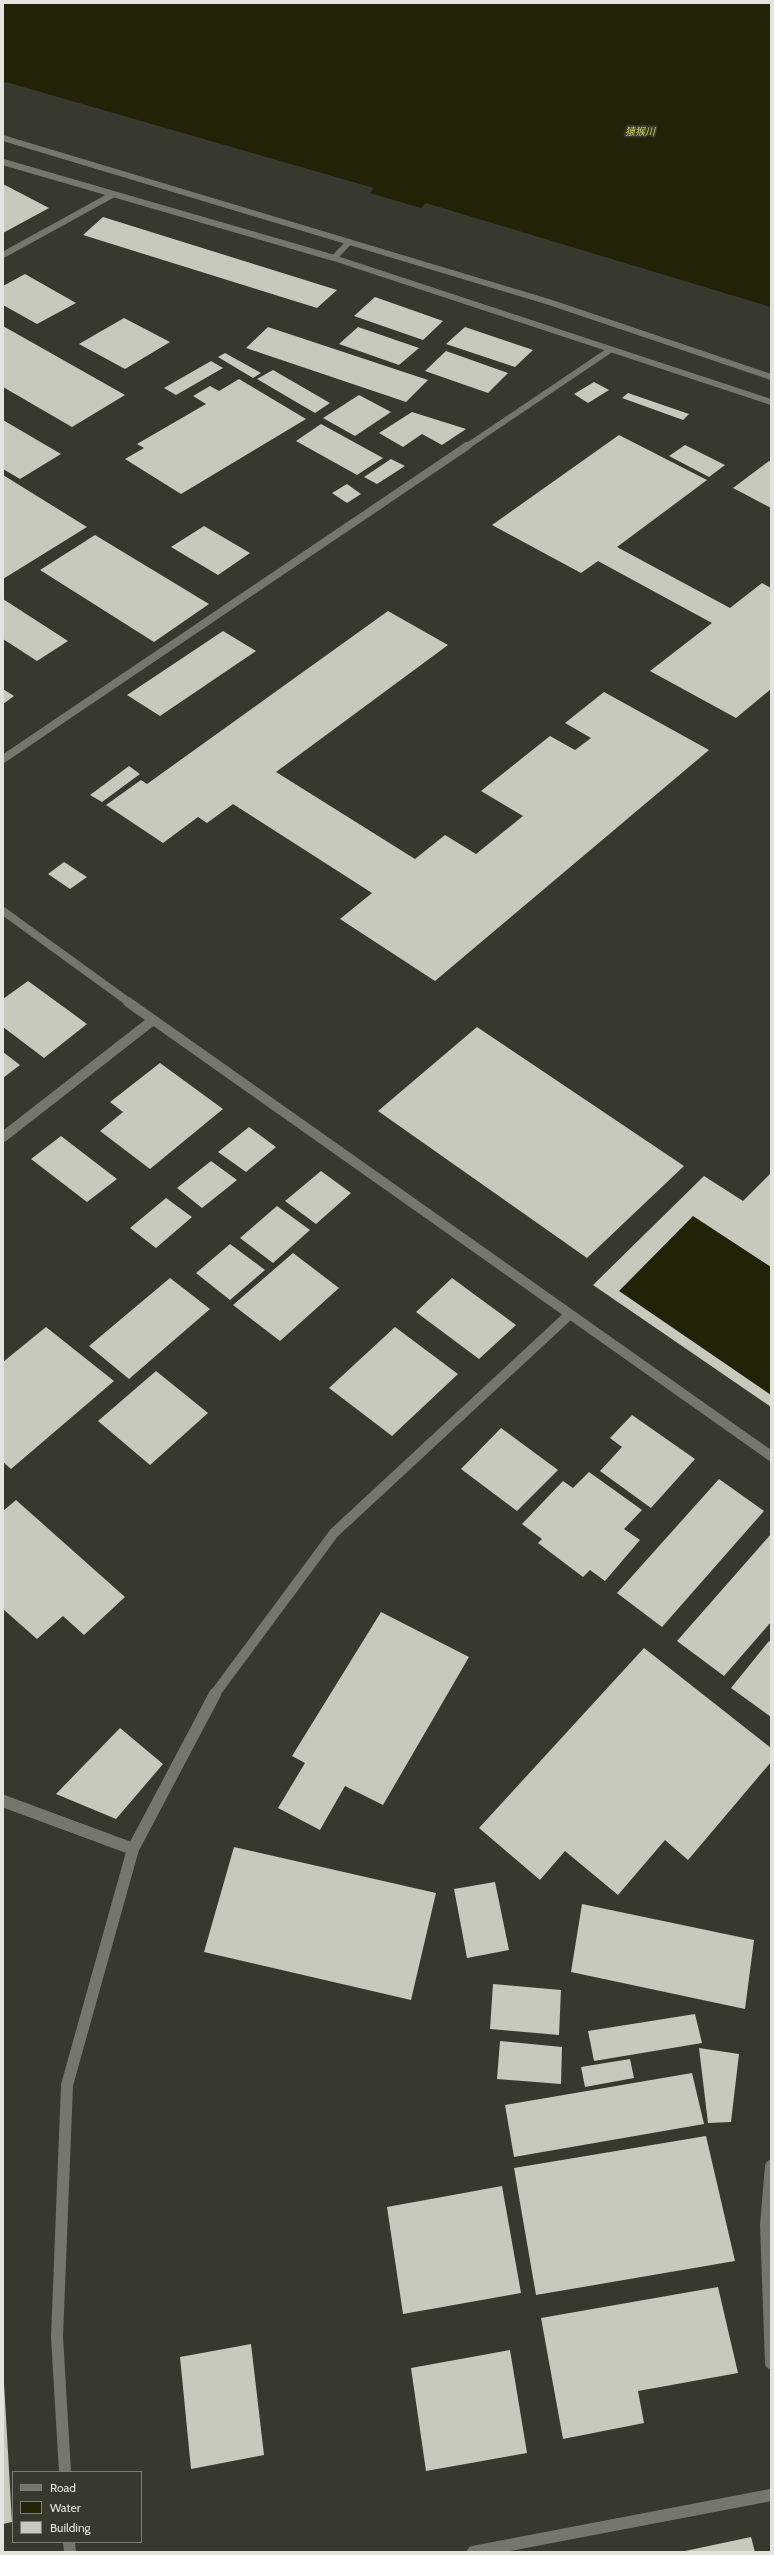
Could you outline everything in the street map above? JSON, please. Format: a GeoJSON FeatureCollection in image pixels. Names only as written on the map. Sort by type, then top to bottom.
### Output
{"type":"FeatureCollection","features":[{"type":"Feature","properties":{"kind":"street"},"geometry":{"type":"LineString","coordinates":[[3,138],[549,302],[771,377]]}},
{"type":"Feature","properties":{"kind":"street"},"geometry":{"type":"LineString","coordinates":[[3,162],[112,195],[334,258],[771,402]]}},
{"type":"Feature","properties":{"kind":"street"},"geometry":{"type":"LineString","coordinates":[[3,255],[112,195]]}},
{"type":"Feature","properties":{"kind":"street"},"geometry":{"type":"LineString","coordinates":[[334,258],[349,242]]}},
{"type":"Feature","properties":{"kind":"street"},"geometry":{"type":"LineString","coordinates":[[3,759],[610,350]]}},
{"type":"Feature","properties":{"kind":"street"},"geometry":{"type":"LineString","coordinates":[[3,910],[152,1020],[771,1456]]}},
{"type":"Feature","properties":{"kind":"street"},"geometry":{"type":"LineString","coordinates":[[3,1137],[152,1020]]}},
{"type":"Feature","properties":{"kind":"street"},"geometry":{"type":"LineString","coordinates":[[65,2471],[57,2337],[68,2085],[133,1849],[212,1698],[334,1533],[569,1314]]}},
{"type":"Feature","properties":{"kind":"street"},"geometry":{"type":"LineString","coordinates":[[3,1801],[133,1849]]}},
{"type":"Feature","properties":{"kind":"street"},"geometry":{"type":"LineString","coordinates":[[771,2166],[766,2225],[771,2363]]}},
{"type":"Feature","properties":{"kind":"street"},"geometry":{"type":"LineString","coordinates":[[473,2552],[771,2495]]}},
{"type":"Feature","properties":{"kind":"water","name":"猿猴川"},"geometry":{"type":"Polygon","coordinates":[[[3,3],[771,3],[771,307],[426,203],[421,208],[370,193],[374,188],[6,82],[3,84],[3,3]]]}},
{"type":"Feature","properties":{"kind":"water"},"geometry":{"type":"Polygon","coordinates":[[[693,1216],[771,1267],[771,1395],[619,1291],[693,1216]]]}},
{"type":"Feature","properties":{"kind":"building"},"geometry":{"type":"Polygon","coordinates":[[[3,184],[49,208],[3,233],[3,184]]]}},
{"type":"Feature","properties":{"kind":"building"},"geometry":{"type":"Polygon","coordinates":[[[103,217],[337,290],[317,308],[83,235],[103,217]]]}},
{"type":"Feature","properties":{"kind":"building"},"geometry":{"type":"Polygon","coordinates":[[[25,274],[76,303],[37,324],[3,305],[3,286],[25,274]]]}},
{"type":"Feature","properties":{"kind":"building"},"geometry":{"type":"Polygon","coordinates":[[[375,297],[443,321],[423,340],[354,316],[375,297]]]}},
{"type":"Feature","properties":{"kind":"building"},"geometry":{"type":"Polygon","coordinates":[[[124,318],[170,342],[125,369],[79,344],[124,318]]]}},
{"type":"Feature","properties":{"kind":"building"},"geometry":{"type":"Polygon","coordinates":[[[3,326],[125,395],[72,427],[3,387],[3,326]]]}},
{"type":"Feature","properties":{"kind":"building"},"geometry":{"type":"Polygon","coordinates":[[[268,327],[428,380],[406,402],[246,348],[268,327]]]}},
{"type":"Feature","properties":{"kind":"building"},"geometry":{"type":"Polygon","coordinates":[[[358,327],[419,348],[399,365],[339,344],[358,327]]]}},
{"type":"Feature","properties":{"kind":"building"},"geometry":{"type":"Polygon","coordinates":[[[465,327],[533,350],[515,367],[446,344],[465,327]]]}},
{"type":"Feature","properties":{"kind":"building"},"geometry":{"type":"Polygon","coordinates":[[[446,351],[508,373],[488,393],[425,371],[446,351]]]}},
{"type":"Feature","properties":{"kind":"building"},"geometry":{"type":"Polygon","coordinates":[[[225,353],[261,373],[253,378],[218,357],[225,353]]]}},
{"type":"Feature","properties":{"kind":"building"},"geometry":{"type":"Polygon","coordinates":[[[211,361],[223,368],[176,395],[164,388],[211,361]]]}},
{"type":"Feature","properties":{"kind":"building"},"geometry":{"type":"Polygon","coordinates":[[[273,370],[330,403],[315,413],[257,379],[273,370]]]}},
{"type":"Feature","properties":{"kind":"building"},"geometry":{"type":"Polygon","coordinates":[[[239,379],[306,419],[181,494],[125,459],[144,448],[137,444],[206,404],[193,396],[210,386],[219,391],[239,379]]]}},
{"type":"Feature","properties":{"kind":"building"},"geometry":{"type":"Polygon","coordinates":[[[594,382],[609,390],[588,403],[574,394],[594,382]]]}},
{"type":"Feature","properties":{"kind":"building"},"geometry":{"type":"Polygon","coordinates":[[[628,393],[689,414],[683,420],[622,398],[628,393]]]}},
{"type":"Feature","properties":{"kind":"building"},"geometry":{"type":"Polygon","coordinates":[[[359,395],[391,412],[355,436],[323,418],[359,395]]]}},
{"type":"Feature","properties":{"kind":"building"},"geometry":{"type":"Polygon","coordinates":[[[412,412],[466,429],[442,445],[422,434],[403,447],[379,433],[412,412]]]}},
{"type":"Feature","properties":{"kind":"building"},"geometry":{"type":"Polygon","coordinates":[[[3,420],[61,454],[20,479],[3,469],[3,420]]]}},
{"type":"Feature","properties":{"kind":"building"},"geometry":{"type":"Polygon","coordinates":[[[321,424],[383,458],[357,475],[296,441],[321,424]]]}},
{"type":"Feature","properties":{"kind":"building"},"geometry":{"type":"Polygon","coordinates":[[[619,435],[707,480],[617,547],[730,608],[762,583],[771,588],[771,689],[736,718],[650,671],[712,623],[598,561],[581,573],[492,525],[619,435]]]}},
{"type":"Feature","properties":{"kind":"building"},"geometry":{"type":"Polygon","coordinates":[[[685,445],[725,465],[709,477],[669,456],[685,445]]]}},
{"type":"Feature","properties":{"kind":"building"},"geometry":{"type":"Polygon","coordinates":[[[391,459],[405,466],[377,484],[364,477],[391,459]]]}},
{"type":"Feature","properties":{"kind":"building"},"geometry":{"type":"Polygon","coordinates":[[[769,461],[771,462],[771,508],[733,488],[769,461]]]}},
{"type":"Feature","properties":{"kind":"building"},"geometry":{"type":"Polygon","coordinates":[[[3,475],[87,527],[3,579],[3,475]]]}},
{"type":"Feature","properties":{"kind":"building"},"geometry":{"type":"Polygon","coordinates":[[[347,484],[361,494],[347,503],[332,493],[347,484]]]}},
{"type":"Feature","properties":{"kind":"building"},"geometry":{"type":"Polygon","coordinates":[[[204,526],[250,553],[218,575],[171,547],[204,526]]]}},
{"type":"Feature","properties":{"kind":"building"},"geometry":{"type":"Polygon","coordinates":[[[95,535],[209,604],[154,642],[40,570],[95,535]]]}},
{"type":"Feature","properties":{"kind":"building"},"geometry":{"type":"Polygon","coordinates":[[[3,599],[68,641],[37,661],[3,639],[3,599]]]}},
{"type":"Feature","properties":{"kind":"building"},"geometry":{"type":"Polygon","coordinates":[[[388,611],[448,645],[276,772],[415,859],[445,835],[476,854],[523,816],[481,791],[550,736],[575,750],[591,738],[565,723],[604,692],[709,750],[435,981],[340,919],[372,893],[233,804],[207,823],[198,817],[163,843],[106,805],[141,780],[147,784],[388,611]]]}},
{"type":"Feature","properties":{"kind":"building"},"geometry":{"type":"Polygon","coordinates":[[[223,631],[256,651],[160,716],[127,695],[223,631]]]}},
{"type":"Feature","properties":{"kind":"building"},"geometry":{"type":"Polygon","coordinates":[[[3,689],[14,696],[3,704],[3,689]]]}},
{"type":"Feature","properties":{"kind":"building"},"geometry":{"type":"Polygon","coordinates":[[[129,766],[140,774],[102,802],[90,795],[129,766]]]}},
{"type":"Feature","properties":{"kind":"building"},"geometry":{"type":"Polygon","coordinates":[[[64,862],[87,877],[70,889],[48,874],[64,862]]]}},
{"type":"Feature","properties":{"kind":"building"},"geometry":{"type":"Polygon","coordinates":[[[28,981],[87,1024],[44,1058],[3,1027],[3,999],[28,981]]]}},
{"type":"Feature","properties":{"kind":"building"},"geometry":{"type":"Polygon","coordinates":[[[477,1027],[684,1166],[587,1258],[378,1111],[477,1027]]]}},
{"type":"Feature","properties":{"kind":"building"},"geometry":{"type":"Polygon","coordinates":[[[3,1052],[20,1065],[3,1078],[3,1052]]]}},
{"type":"Feature","properties":{"kind":"building"},"geometry":{"type":"Polygon","coordinates":[[[160,1063],[223,1109],[150,1169],[100,1131],[123,1112],[110,1102],[160,1063]]]}},
{"type":"Feature","properties":{"kind":"building"},"geometry":{"type":"Polygon","coordinates":[[[249,1127],[276,1147],[246,1172],[218,1152],[249,1127]]]}},
{"type":"Feature","properties":{"kind":"building"},"geometry":{"type":"Polygon","coordinates":[[[61,1136],[117,1179],[87,1202],[31,1159],[61,1136]]]}},
{"type":"Feature","properties":{"kind":"building"},"geometry":{"type":"Polygon","coordinates":[[[211,1161],[237,1180],[202,1208],[177,1188],[211,1161]]]}},
{"type":"Feature","properties":{"kind":"building"},"geometry":{"type":"Polygon","coordinates":[[[321,1171],[351,1193],[316,1224],[285,1201],[321,1171]]]}},
{"type":"Feature","properties":{"kind":"building"},"geometry":{"type":"Polygon","coordinates":[[[771,1173],[771,1267],[693,1216],[619,1291],[771,1395],[771,1407],[593,1285],[704,1176],[743,1201],[771,1173]]]}},
{"type":"Feature","properties":{"kind":"building"},"geometry":{"type":"Polygon","coordinates":[[[166,1198],[192,1217],[156,1248],[130,1228],[166,1198]]]}},
{"type":"Feature","properties":{"kind":"building"},"geometry":{"type":"Polygon","coordinates":[[[277,1206],[310,1230],[273,1263],[240,1238],[277,1206]]]}},
{"type":"Feature","properties":{"kind":"building"},"geometry":{"type":"Polygon","coordinates":[[[230,1244],[265,1270],[230,1300],[196,1273],[230,1244]]]}},
{"type":"Feature","properties":{"kind":"building"},"geometry":{"type":"Polygon","coordinates":[[[293,1253],[339,1288],[280,1341],[233,1305],[293,1253]]]}},
{"type":"Feature","properties":{"kind":"building"},"geometry":{"type":"Polygon","coordinates":[[[170,1278],[210,1309],[129,1379],[89,1346],[170,1278]]]}},
{"type":"Feature","properties":{"kind":"building"},"geometry":{"type":"Polygon","coordinates":[[[452,1278],[516,1325],[479,1359],[416,1312],[452,1278]]]}},
{"type":"Feature","properties":{"kind":"building"},"geometry":{"type":"Polygon","coordinates":[[[46,1327],[114,1381],[11,1469],[3,1462],[3,1362],[46,1327]]]}},
{"type":"Feature","properties":{"kind":"building"},"geometry":{"type":"Polygon","coordinates":[[[395,1327],[458,1374],[392,1436],[329,1388],[395,1327]]]}},
{"type":"Feature","properties":{"kind":"building"},"geometry":{"type":"Polygon","coordinates":[[[156,1371],[208,1413],[150,1465],[98,1421],[156,1371]]]}},
{"type":"Feature","properties":{"kind":"building"},"geometry":{"type":"Polygon","coordinates":[[[632,1415],[695,1459],[651,1508],[600,1471],[622,1447],[610,1438],[632,1415]]]}},
{"type":"Feature","properties":{"kind":"building"},"geometry":{"type":"Polygon","coordinates":[[[501,1428],[558,1470],[517,1511],[461,1469],[501,1428]]]}},
{"type":"Feature","properties":{"kind":"building"},"geometry":{"type":"Polygon","coordinates":[[[589,1472],[642,1510],[624,1529],[640,1540],[605,1581],[590,1570],[583,1577],[538,1543],[542,1539],[522,1524],[563,1481],[573,1488],[589,1472]]]}},
{"type":"Feature","properties":{"kind":"building"},"geometry":{"type":"Polygon","coordinates":[[[719,1479],[764,1511],[662,1627],[617,1593],[719,1479]]]}},
{"type":"Feature","properties":{"kind":"building"},"geometry":{"type":"Polygon","coordinates":[[[16,1500],[125,1597],[84,1635],[63,1616],[37,1639],[3,1609],[3,1511],[16,1500]]]}},
{"type":"Feature","properties":{"kind":"building"},"geometry":{"type":"Polygon","coordinates":[[[771,1534],[771,1622],[724,1676],[677,1641],[771,1534]]]}},
{"type":"Feature","properties":{"kind":"building"},"geometry":{"type":"Polygon","coordinates":[[[381,1612],[469,1657],[383,1805],[345,1786],[320,1830],[278,1808],[305,1763],[292,1756],[381,1612]]]}},
{"type":"Feature","properties":{"kind":"building"},"geometry":{"type":"Polygon","coordinates":[[[769,1641],[771,1642],[771,1717],[731,1688],[769,1641]]]}},
{"type":"Feature","properties":{"kind":"building"},"geometry":{"type":"Polygon","coordinates":[[[644,1648],[771,1748],[771,1762],[688,1860],[665,1840],[618,1895],[565,1851],[540,1880],[479,1828],[644,1648]]]}},
{"type":"Feature","properties":{"kind":"building"},"geometry":{"type":"Polygon","coordinates":[[[120,1728],[163,1764],[116,1819],[56,1794],[120,1728]]]}},
{"type":"Feature","properties":{"kind":"building"},"geometry":{"type":"Polygon","coordinates":[[[234,1847],[436,1893],[411,2000],[204,1952],[234,1847]]]}},
{"type":"Feature","properties":{"kind":"building"},"geometry":{"type":"Polygon","coordinates":[[[495,1882],[509,1950],[467,1958],[454,1889],[495,1882]]]}},
{"type":"Feature","properties":{"kind":"building"},"geometry":{"type":"Polygon","coordinates":[[[582,1904],[754,1940],[745,2009],[571,1972],[582,1904]]]}},
{"type":"Feature","properties":{"kind":"building"},"geometry":{"type":"Polygon","coordinates":[[[493,1984],[561,1990],[559,2035],[490,2029],[493,1984]]]}},
{"type":"Feature","properties":{"kind":"building"},"geometry":{"type":"Polygon","coordinates":[[[695,2014],[702,2043],[594,2061],[588,2031],[695,2014]]]}},
{"type":"Feature","properties":{"kind":"building"},"geometry":{"type":"Polygon","coordinates":[[[500,2041],[562,2047],[561,2084],[497,2079],[500,2041]]]}},
{"type":"Feature","properties":{"kind":"building"},"geometry":{"type":"Polygon","coordinates":[[[699,2048],[739,2054],[731,2122],[708,2123],[699,2048]]]}},
{"type":"Feature","properties":{"kind":"building"},"geometry":{"type":"Polygon","coordinates":[[[630,2059],[634,2078],[585,2087],[581,2067],[630,2059]]]}},
{"type":"Feature","properties":{"kind":"building"},"geometry":{"type":"Polygon","coordinates":[[[692,2073],[704,2124],[514,2157],[505,2105],[692,2073]]]}},
{"type":"Feature","properties":{"kind":"building"},"geometry":{"type":"Polygon","coordinates":[[[706,2136],[735,2261],[536,2295],[514,2168],[706,2136]]]}},
{"type":"Feature","properties":{"kind":"building"},"geometry":{"type":"Polygon","coordinates":[[[502,2186],[521,2293],[403,2314],[387,2207],[502,2186]]]}},
{"type":"Feature","properties":{"kind":"building"},"geometry":{"type":"Polygon","coordinates":[[[718,2287],[738,2373],[638,2391],[644,2423],[563,2439],[541,2318],[718,2287]]]}},
{"type":"Feature","properties":{"kind":"building"},"geometry":{"type":"Polygon","coordinates":[[[251,2344],[264,2455],[191,2469],[180,2357],[251,2344]]]}},
{"type":"Feature","properties":{"kind":"building"},"geometry":{"type":"Polygon","coordinates":[[[510,2350],[527,2453],[426,2471],[411,2368],[510,2350]]]}},
{"type":"Feature","properties":{"kind":"building"},"geometry":{"type":"Polygon","coordinates":[[[3,2366],[12,2522],[3,2524],[3,2366]]]}},
{"type":"Feature","properties":{"kind":"building"},"geometry":{"type":"Polygon","coordinates":[[[751,2537],[755,2552],[685,2552],[685,2551],[751,2537]]]}}]}
